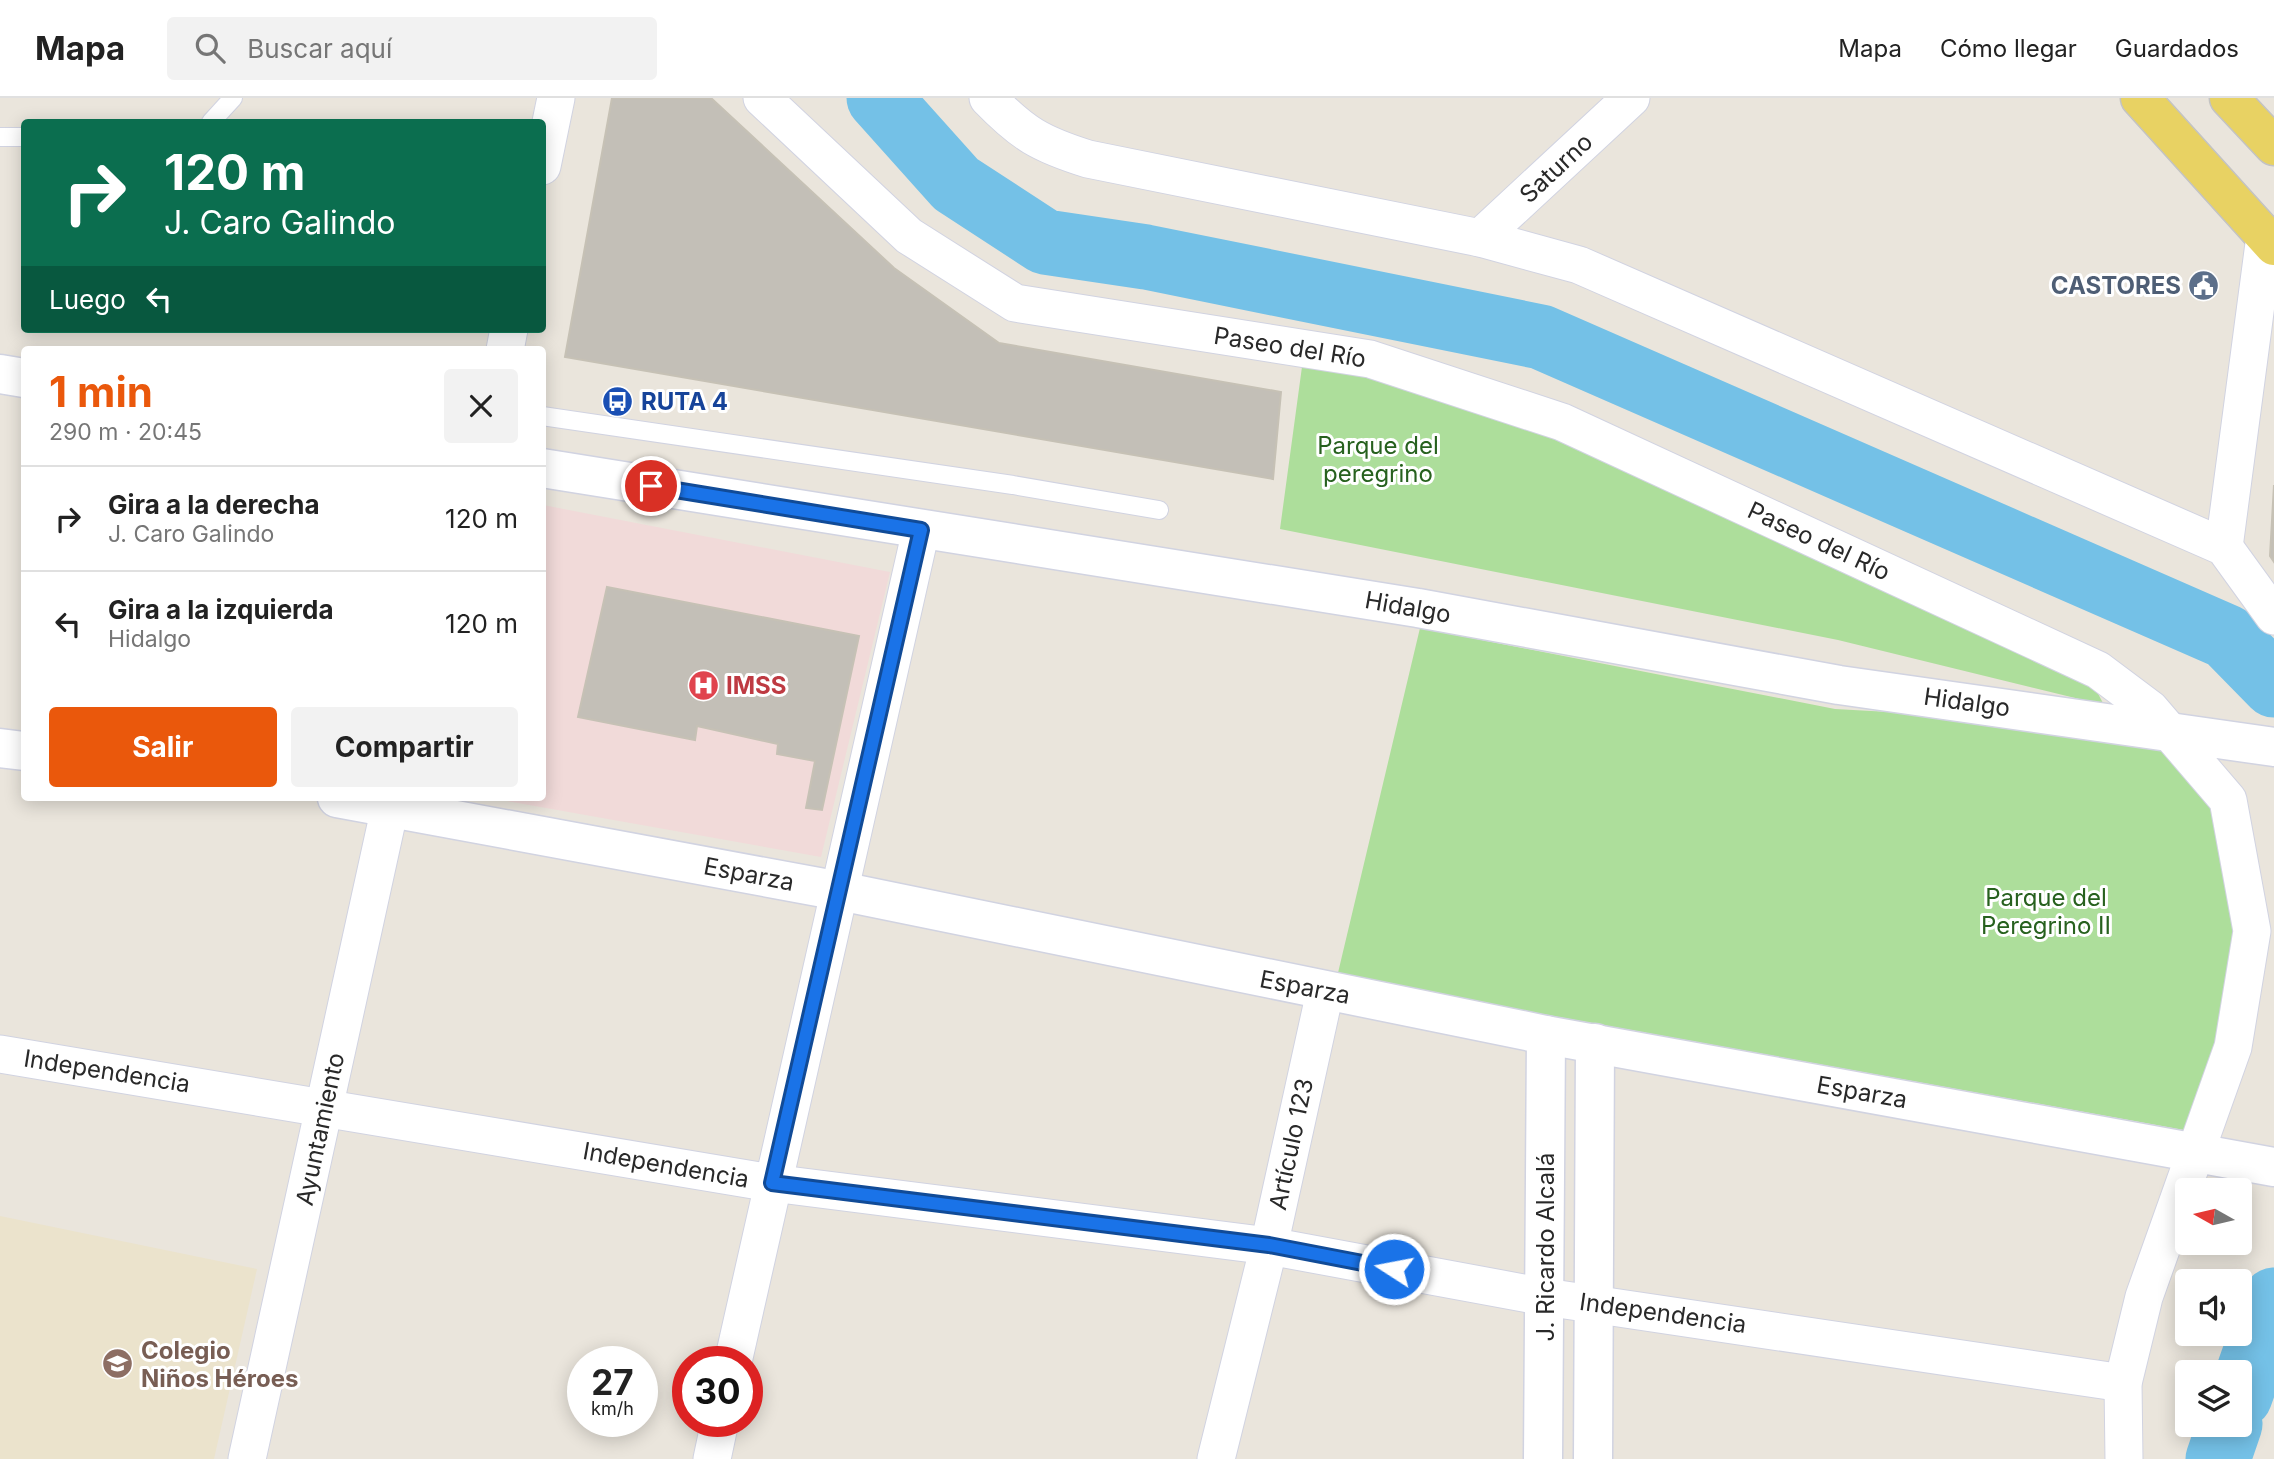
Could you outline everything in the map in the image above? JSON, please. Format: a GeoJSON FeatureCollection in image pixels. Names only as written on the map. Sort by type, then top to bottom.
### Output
{"type":"FeatureCollection","features":[{"type":"Feature","properties":{"kind":"main road"},"geometry":{"type":"LineString","coordinates":[[2140,98],[2269,241]]}},
{"type":"Feature","properties":{"kind":"main road"},"geometry":{"type":"LineString","coordinates":[[2229,98],[2274,146]]}},
{"type":"Feature","properties":{"kind":"street"},"geometry":{"type":"LineString","coordinates":[[546,147],[556,98]]}},
{"type":"Feature","properties":{"kind":"street","name":"Paseo del Río"},"geometry":{"type":"LineString","coordinates":[[762,98],[909,236],[1015,303],[1370,359],[1562,422],[2098,670],[2150,709],[2165,730],[2228,800],[2252,931],[2233,1047],[2210,1156],[2144,1297],[2123,1383],[2124,1459]]}},
{"type":"Feature","properties":{"kind":"street"},"geometry":{"type":"LineString","coordinates":[[988,98],[1018,129],[1048,146],[1088,159],[1480,238],[1579,265],[2224,547],[2274,616]]}},
{"type":"Feature","properties":{"kind":"street","name":"Saturno"},"geometry":{"type":"LineString","coordinates":[[1480,238],[1631,98]]}},
{"type":"Feature","properties":{"kind":"street"},"geometry":{"type":"LineString","coordinates":[[2224,547],[2269,241]]}},
{"type":"Feature","properties":{"kind":"street"},"geometry":{"type":"LineString","coordinates":[[0,374],[21,378]]}},
{"type":"Feature","properties":{"kind":"street","name":"Hidalgo"},"geometry":{"type":"LineString","coordinates":[[546,469],[1418,607],[1839,685],[2274,747]]}},
{"type":"Feature","properties":{"kind":"street"},"geometry":{"type":"LineString","coordinates":[[736,1346],[921,530]]}},
{"type":"Feature","properties":{"kind":"street"},"geometry":{"type":"LineString","coordinates":[[0,748],[21,751]]}},
{"type":"Feature","properties":{"kind":"street","name":"Esparza"},"geometry":{"type":"LineString","coordinates":[[391,802],[1546,1035],[2274,1167]]}},
{"type":"Feature","properties":{"kind":"street","name":"Ayuntamiento"},"geometry":{"type":"LineString","coordinates":[[247,1459],[391,802]]}},
{"type":"Feature","properties":{"kind":"street","name":"Artículo 123"},"geometry":{"type":"LineString","coordinates":[[1216,1459],[1269,1245],[1325,992]]}},
{"type":"Feature","properties":{"kind":"street","name":"J. Ricardo Alcalá"},"geometry":{"type":"LineString","coordinates":[[1543,1459],[1546,1035]]}},
{"type":"Feature","properties":{"kind":"street","name":"J. Ricardo Alcalá"},"geometry":{"type":"LineString","coordinates":[[1593,1459],[1595,1043]]}},
{"type":"Feature","properties":{"kind":"street","name":"Independencia"},"geometry":{"type":"LineString","coordinates":[[0,1054],[772,1183],[1269,1245],[1545,1297],[2123,1383]]}},
{"type":"Feature","properties":{"kind":"street"},"geometry":{"type":"LineString","coordinates":[[712,1459],[717,1437]]}},
{"type":"Feature","properties":{"kind":"lane"},"geometry":{"type":"LineString","coordinates":[[214,119],[233,98]]}},
{"type":"Feature","properties":{"kind":"lane"},"geometry":{"type":"LineString","coordinates":[[0,137],[21,137]]}},
{"type":"Feature","properties":{"kind":"lane"},"geometry":{"type":"LineString","coordinates":[[546,417],[1013,485],[1159,510]]}},
{"type":"Feature","properties":{"kind":"shaded area","name":"IMSS"},"geometry":{"type":"Polygon","coordinates":[[[546,506],[890,572],[821,857],[507,801],[546,801],[546,506]]]}},
{"type":"Feature","properties":{"kind":"shaded area","name":"Colegio Niños Héroes"},"geometry":{"type":"Polygon","coordinates":[[[0,1216],[257,1269],[214,1459],[0,1459],[0,1216]]]}},
{"type":"Feature","properties":{"kind":"green space","name":"Parque del peregrino"},"geometry":{"type":"Polygon","coordinates":[[[1304,352],[1593,442],[2085,669],[2104,705],[1838,640],[1280,529],[1304,352]]]}},
{"type":"Feature","properties":{"kind":"green space","name":"Parque del Peregrino II"},"geometry":{"type":"Polygon","coordinates":[[[1420,628],[1835,709],[2125,725],[2161,731],[2226,801],[2246,933],[2195,1132],[1337,977],[1420,628]]]}},
{"type":"Feature","properties":{"kind":"building"},"geometry":{"type":"Polygon","coordinates":[[[612,98],[711,98],[894,268],[999,343],[1281,392],[1273,479],[565,357],[612,98]]]}},
{"type":"Feature","properties":{"kind":"building"},"geometry":{"type":"Polygon","coordinates":[[[2274,485],[2274,562],[2270,556],[2274,485]]]}},
{"type":"Feature","properties":{"kind":"building"},"geometry":{"type":"Polygon","coordinates":[[[607,587],[859,636],[822,810],[806,808],[815,761],[777,754],[778,744],[697,726],[695,740],[578,717],[607,587]]]}},
{"type":"Feature","properties":{"kind":"waterway"},"geometry":{"type":"LineString","coordinates":[[879,98],[956,184],[1045,242],[1146,257],[1541,337],[2227,637],[2274,685]]}},
{"type":"Feature","properties":{"kind":"waterway"},"geometry":{"type":"LineString","coordinates":[[2252,1362],[2274,1300]]}},
{"type":"Feature","properties":{"kind":"waterway"},"geometry":{"type":"LineString","coordinates":[[2218,1459],[2226,1437]]}},
{"type":"Feature","properties":{"kind":"place","name":"CASTORES"},"geometry":{"type":"Point","coordinates":[2204,285]}},
{"type":"Feature","properties":{"kind":"place","name":"RUTA 4"},"geometry":{"type":"Point","coordinates":[618,401]}},
{"type":"Feature","properties":{"kind":"place","name":"IMSS"},"geometry":{"type":"Point","coordinates":[703,685]}},
{"type":"Feature","properties":{"kind":"place","name":"Colegio Niños Héroes"},"geometry":{"type":"Point","coordinates":[118,1364]}},
{"type":"Feature","properties":{"kind":"route"},"geometry":{"type":"LineString","coordinates":[[651,486],[921,530],[772,1183],[1269,1245],[1394,1269]]}}]}
